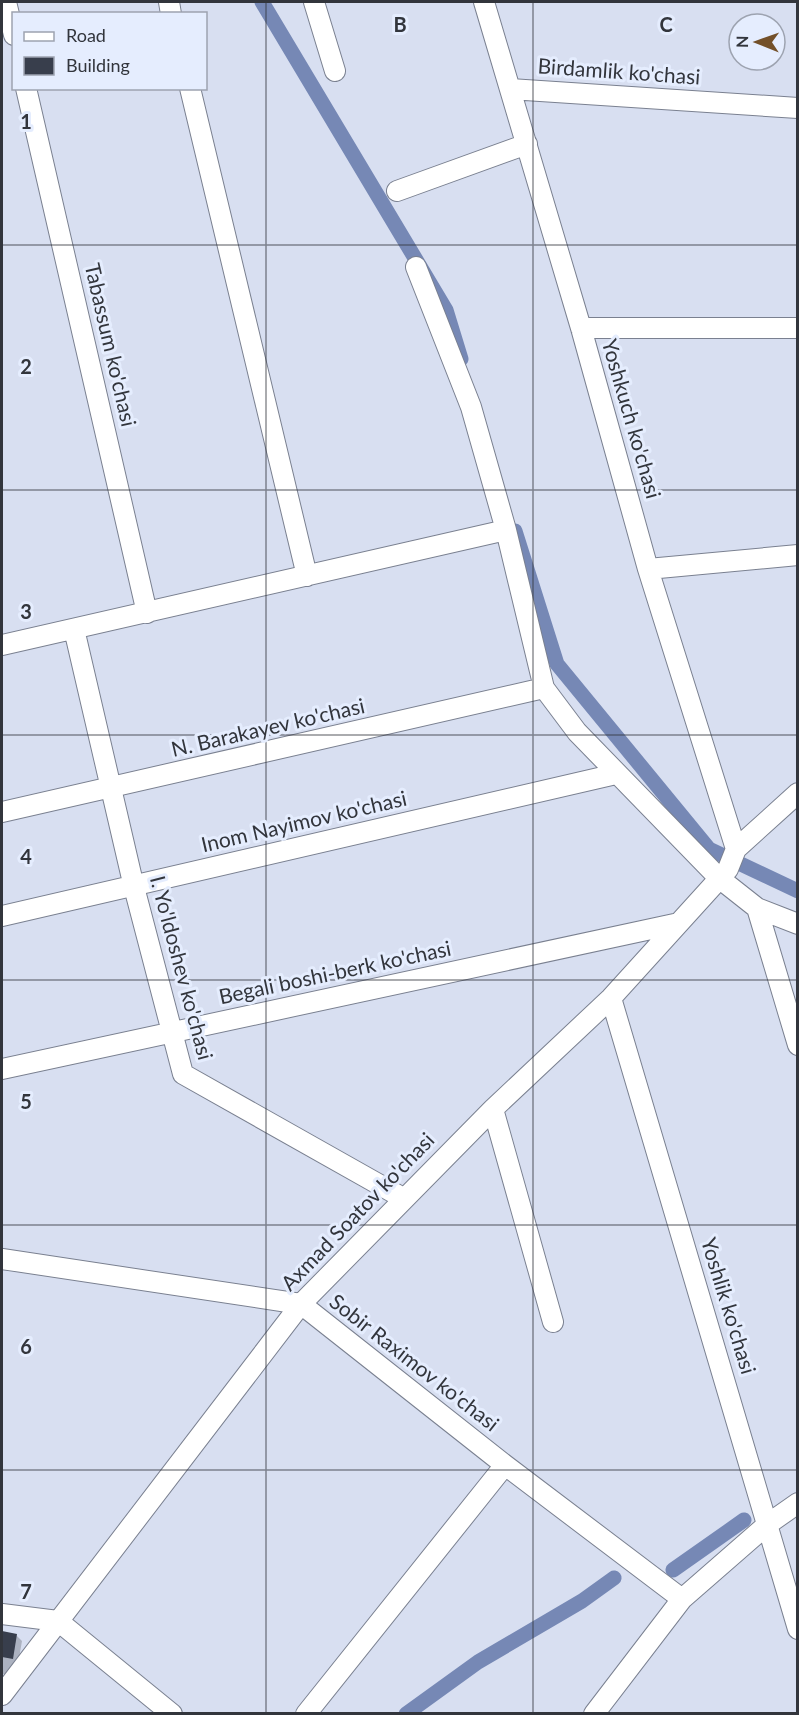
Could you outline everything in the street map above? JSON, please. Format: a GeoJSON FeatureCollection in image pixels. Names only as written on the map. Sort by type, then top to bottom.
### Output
{"type":"FeatureCollection","features":[{"type":"Feature","properties":{"kind":"street"},"geometry":{"type":"LineString","coordinates":[[6,2],[12,27]]}},
{"type":"Feature","properties":{"kind":"street"},"geometry":{"type":"LineString","coordinates":[[314,2],[335,71]]}},
{"type":"Feature","properties":{"kind":"street","name":"Yoshkuch ko'chasi"},"geometry":{"type":"LineString","coordinates":[[484,2],[581,328],[729,864]]}},
{"type":"Feature","properties":{"kind":"street","name":"Birdamlik ko'chasi"},"geometry":{"type":"LineString","coordinates":[[510,89],[798,108]]}},
{"type":"Feature","properties":{"kind":"street","name":"Tabassum ko'chasi"},"geometry":{"type":"LineString","coordinates":[[26,90],[147,612]]}},
{"type":"Feature","properties":{"kind":"street"},"geometry":{"type":"LineString","coordinates":[[189,90],[307,576]]}},
{"type":"Feature","properties":{"kind":"street"},"geometry":{"type":"LineString","coordinates":[[397,191],[526,144]]}},
{"type":"Feature","properties":{"kind":"street"},"geometry":{"type":"LineString","coordinates":[[416,267],[471,407],[506,530],[544,688],[577,732],[616,774],[729,864],[757,908],[798,1045]]}},
{"type":"Feature","properties":{"kind":"street"},"geometry":{"type":"LineString","coordinates":[[581,328],[798,328]]}},
{"type":"Feature","properties":{"kind":"street"},"geometry":{"type":"LineString","coordinates":[[2,645],[506,530]]}},
{"type":"Feature","properties":{"kind":"street"},"geometry":{"type":"LineString","coordinates":[[648,569],[798,555]]}},
{"type":"Feature","properties":{"kind":"street","name":"I. Yo'ldoshev ko'chasi"},"geometry":{"type":"LineString","coordinates":[[74,629],[134,886],[183,1074],[403,1198]]}},
{"type":"Feature","properties":{"kind":"street","name":"N. Barakayev ko'chasi"},"geometry":{"type":"LineString","coordinates":[[2,812],[111,789],[544,688]]}},
{"type":"Feature","properties":{"kind":"street","name":"Inom Nayimov ko'chasi"},"geometry":{"type":"LineString","coordinates":[[2,916],[616,774]]}},
{"type":"Feature","properties":{"kind":"street","name":"Axmad Soatov ko'chasi"},"geometry":{"type":"LineString","coordinates":[[2,1695],[301,1304],[493,1109],[611,998],[729,864],[798,793]]}},
{"type":"Feature","properties":{"kind":"street"},"geometry":{"type":"LineString","coordinates":[[757,908],[798,924]]}},
{"type":"Feature","properties":{"kind":"street","name":"Begali boshi-berk ko'chasi"},"geometry":{"type":"LineString","coordinates":[[2,1068],[679,923]]}},
{"type":"Feature","properties":{"kind":"street","name":"Yoshlik ko'chasi"},"geometry":{"type":"LineString","coordinates":[[611,998],[798,1629]]}},
{"type":"Feature","properties":{"kind":"street"},"geometry":{"type":"LineString","coordinates":[[493,1109],[553,1322]]}},
{"type":"Feature","properties":{"kind":"street","name":"Sobir Raximov ko'chasi"},"geometry":{"type":"LineString","coordinates":[[2,1259],[301,1304],[505,1465],[682,1599]]}},
{"type":"Feature","properties":{"kind":"street"},"geometry":{"type":"LineString","coordinates":[[306,1713],[505,1465]]}},
{"type":"Feature","properties":{"kind":"street"},"geometry":{"type":"LineString","coordinates":[[594,1713],[682,1599],[768,1524],[798,1503]]}},
{"type":"Feature","properties":{"kind":"street"},"geometry":{"type":"LineString","coordinates":[[2,1614],[58,1621],[172,1713]]}},
{"type":"Feature","properties":{"kind":"building"},"geometry":{"type":"Polygon","coordinates":[[[2,1631],[17,1634],[13,1659],[2,1657],[2,1631]]]}},
{"type":"Feature","properties":{"kind":"waterway"},"geometry":{"type":"LineString","coordinates":[[262,2],[446,310],[461,359]]}},
{"type":"Feature","properties":{"kind":"waterway"},"geometry":{"type":"LineString","coordinates":[[515,531],[557,664],[709,849],[798,891]]}},
{"type":"Feature","properties":{"kind":"waterway"},"geometry":{"type":"LineString","coordinates":[[673,1570],[744,1520]]}},
{"type":"Feature","properties":{"kind":"waterway"},"geometry":{"type":"LineString","coordinates":[[406,1714],[478,1662],[582,1601],[614,1578]]}}]}
